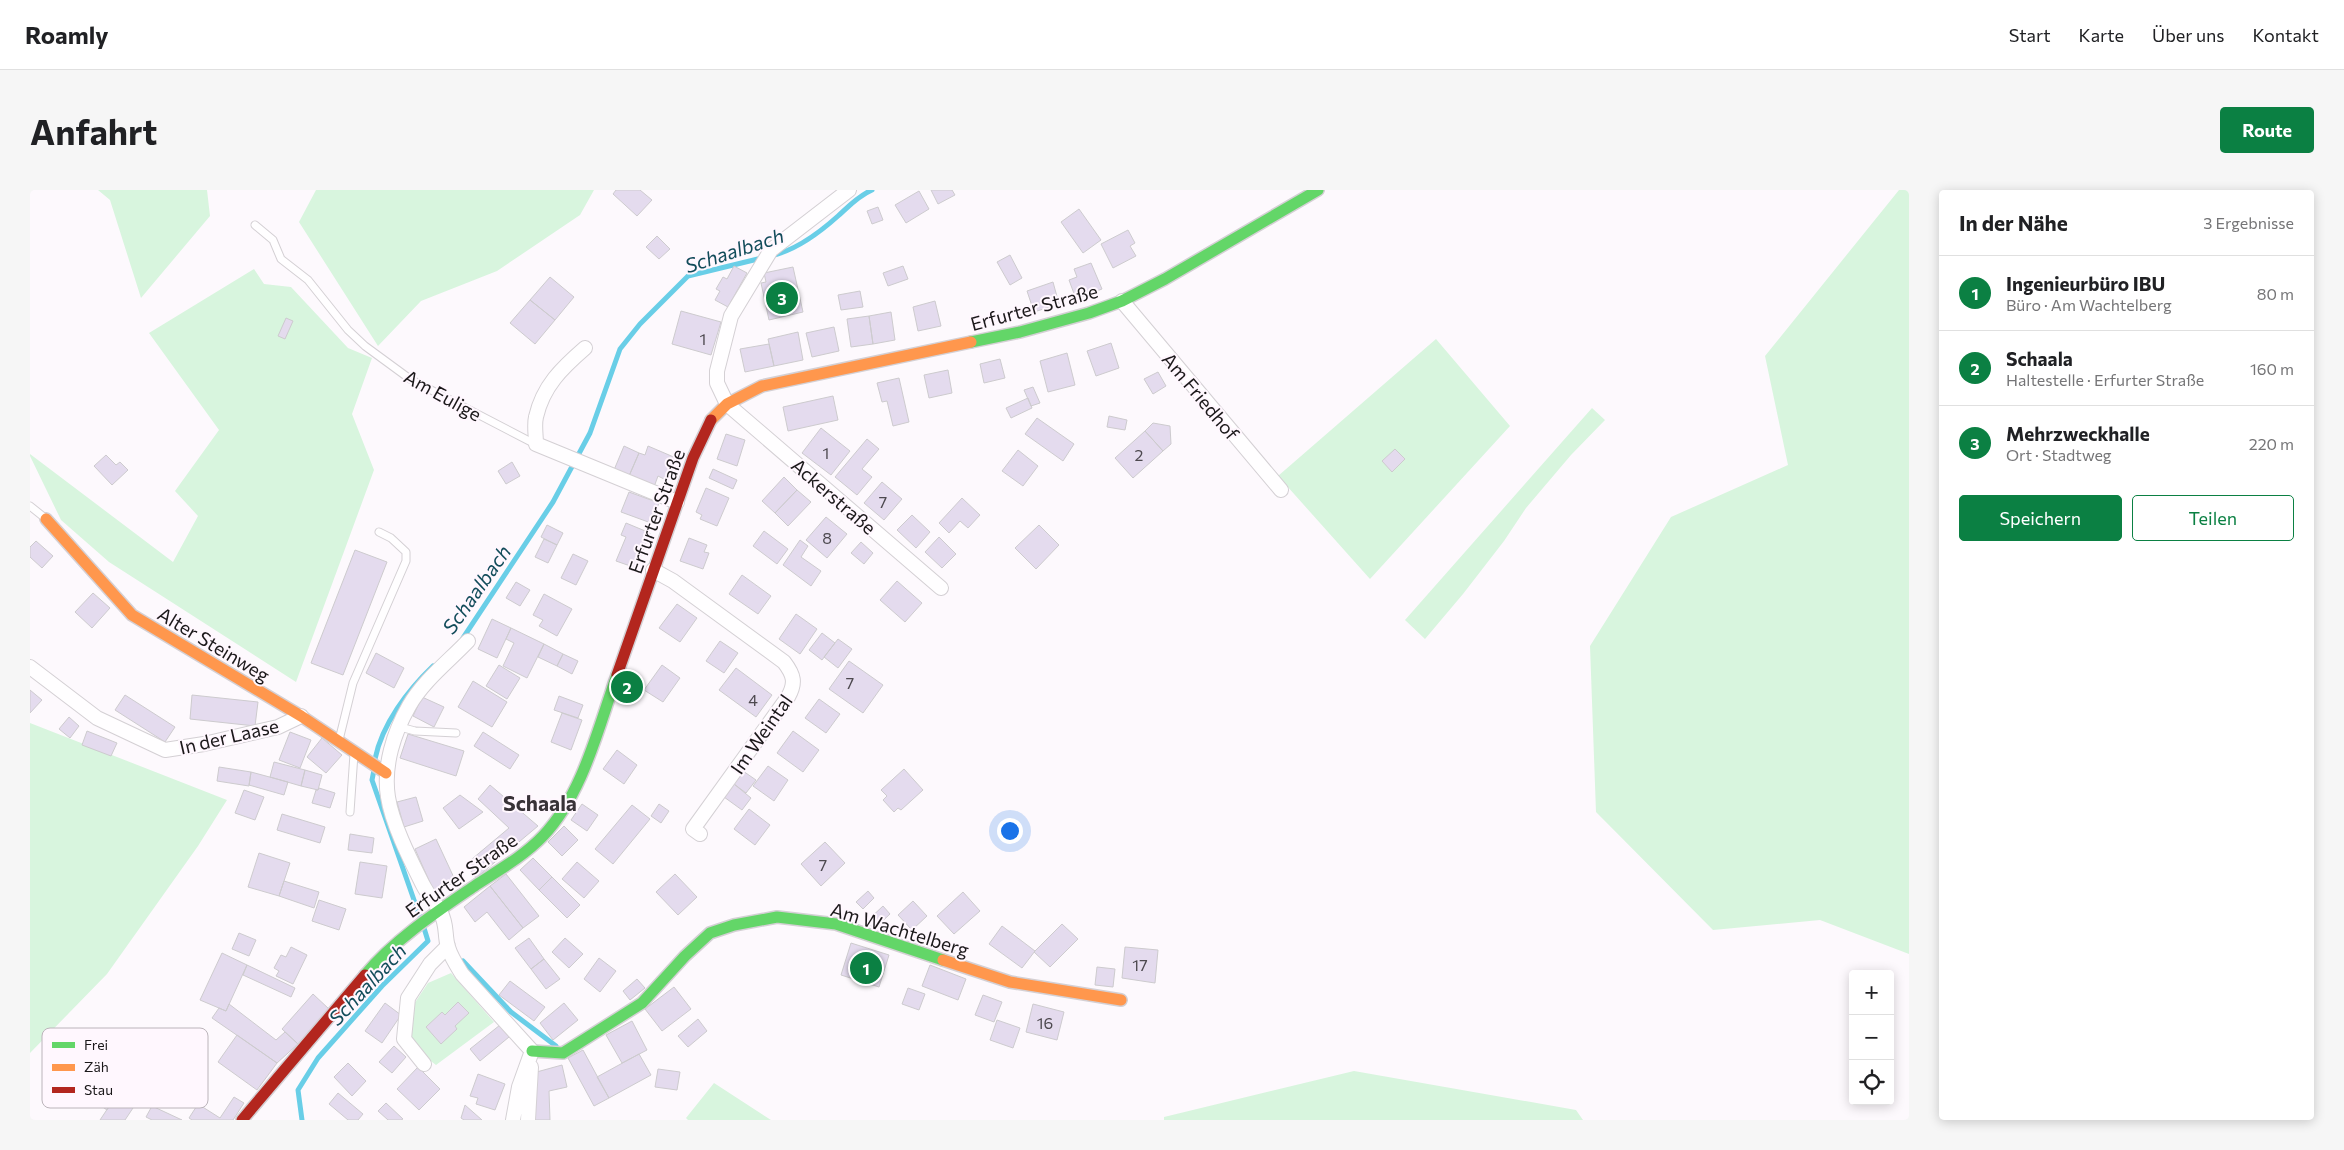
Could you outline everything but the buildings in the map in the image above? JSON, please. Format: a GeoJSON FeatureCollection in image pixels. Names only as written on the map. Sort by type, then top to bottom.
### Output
{"type":"FeatureCollection","features":[{"type":"Feature","properties":{"kind":"street"},"geometry":{"type":"LineString","coordinates":[[727,404],[717,383],[717,371],[731,316],[771,250],[849,190]]}},
{"type":"Feature","properties":{"kind":"street","name":"Erfurter Straße"},"geometry":{"type":"LineString","coordinates":[[242,1120],[375,963],[413,929],[519,857],[544,835],[564,807],[580,777],[593,743],[693,458],[712,419],[727,404],[762,386],[1020,332],[1089,314],[1122,301],[1173,275],[1318,190]]}},
{"type":"Feature","properties":{"kind":"street","name":"Am Friedhof"},"geometry":{"type":"LineString","coordinates":[[1122,301],[1281,490]]}},
{"type":"Feature","properties":{"kind":"street"},"geometry":{"type":"LineString","coordinates":[[536,444],[536,418],[544,395],[560,369],[585,348]]}},
{"type":"Feature","properties":{"kind":"street","name":"Ackerstraße"},"geometry":{"type":"LineString","coordinates":[[727,404],[941,588]]}},
{"type":"Feature","properties":{"kind":"street","name":"Am Eulige"},"geometry":{"type":"LineString","coordinates":[[536,444],[678,502]]}},
{"type":"Feature","properties":{"kind":"street","name":"Alter Steinweg"},"geometry":{"type":"LineString","coordinates":[[46,519],[132,615],[301,716],[383,771]]}},
{"type":"Feature","properties":{"kind":"street","name":"Im Weintal"},"geometry":{"type":"LineString","coordinates":[[654,570],[673,581],[784,662],[794,680],[793,688],[788,697],[693,829],[700,834]]}},
{"type":"Feature","properties":{"kind":"street"},"geometry":{"type":"LineString","coordinates":[[468,641],[427,683],[409,705],[383,771],[388,798],[402,839],[424,887],[439,910],[447,930],[448,946],[462,974],[532,1051],[528,1120]]}},
{"type":"Feature","properties":{"kind":"street","name":"In der Laase"},"geometry":{"type":"LineString","coordinates":[[30,668],[97,718],[165,750],[204,744],[278,726],[301,716]]}},
{"type":"Feature","properties":{"kind":"street","name":"Am Wachtelberg"},"geometry":{"type":"LineString","coordinates":[[532,1051],[563,1053],[642,1003],[685,956],[710,933],[734,925],[777,917],[836,924],[1010,982],[1121,1000]]}},
{"type":"Feature","properties":{"kind":"street"},"geometry":{"type":"LineString","coordinates":[[424,1064],[404,1039],[408,998],[430,964],[448,946]]}},
{"type":"Feature","properties":{"kind":"street"},"geometry":{"type":"LineString","coordinates":[[513,1120],[519,1087],[532,1051]]}},
{"type":"Feature","properties":{"kind":"lane","name":"Am Eulige"},"geometry":{"type":"LineString","coordinates":[[256,225],[272,240],[281,259],[308,280],[348,330],[365,346],[410,379],[536,444]]}},
{"type":"Feature","properties":{"kind":"lane"},"geometry":{"type":"LineString","coordinates":[[30,506],[46,519]]}},
{"type":"Feature","properties":{"kind":"lane"},"geometry":{"type":"LineString","coordinates":[[339,743],[353,683],[406,561],[406,552],[391,538],[379,532]]}},
{"type":"Feature","properties":{"kind":"lane"},"geometry":{"type":"LineString","coordinates":[[400,727],[415,731],[456,733]]}},
{"type":"Feature","properties":{"kind":"lane"},"geometry":{"type":"LineString","coordinates":[[350,812],[357,755]]}},
{"type":"Feature","properties":{"kind":"green space"},"geometry":{"type":"Polygon","coordinates":[[[98,190],[207,190],[210,216],[141,298],[110,200],[98,190]]]}},
{"type":"Feature","properties":{"kind":"green space"},"geometry":{"type":"Polygon","coordinates":[[[316,190],[594,190],[580,215],[497,271],[421,301],[378,346],[299,222],[316,190]]]}},
{"type":"Feature","properties":{"kind":"green space"},"geometry":{"type":"Polygon","coordinates":[[[1899,190],[1909,190],[1909,954],[1820,920],[1713,930],[1596,812],[1590,646],[1671,517],[1788,465],[1765,356],[1899,190]]]}},
{"type":"Feature","properties":{"kind":"green space"},"geometry":{"type":"Polygon","coordinates":[[[254,269],[264,284],[291,287],[348,348],[372,358],[352,414],[374,470],[296,682],[109,562],[61,520],[30,456],[30,454],[173,562],[198,516],[175,491],[219,430],[149,333],[254,269]]]}},
{"type":"Feature","properties":{"kind":"green space"},"geometry":{"type":"Polygon","coordinates":[[[1436,339],[1510,426],[1370,579],[1278,476],[1436,339]]]}},
{"type":"Feature","properties":{"kind":"green space"},"geometry":{"type":"Polygon","coordinates":[[[1592,408],[1605,420],[1571,455],[1526,508],[1504,541],[1425,639],[1405,620],[1592,408]]]}},
{"type":"Feature","properties":{"kind":"green space"},"geometry":{"type":"Polygon","coordinates":[[[30,723],[227,800],[198,846],[107,974],[54,1028],[42,1028],[42,1041],[30,1053],[30,723]]]}},
{"type":"Feature","properties":{"kind":"green space"},"geometry":{"type":"Polygon","coordinates":[[[451,973],[494,1022],[436,1065],[419,1052],[409,1033],[414,1004],[428,983],[451,973]]]}},
{"type":"Feature","properties":{"kind":"green space"},"geometry":{"type":"Polygon","coordinates":[[[1354,1071],[1576,1110],[1583,1120],[1164,1120],[1164,1117],[1354,1071]]]}},
{"type":"Feature","properties":{"kind":"green space"},"geometry":{"type":"Polygon","coordinates":[[[714,1083],[771,1120],[688,1120],[686,1118],[714,1083]]]}},
{"type":"Feature","properties":{"kind":"waterway","name":"Schaalbach"},"geometry":{"type":"LineString","coordinates":[[770,256],[779,254],[806,241],[858,198],[872,190]]}},
{"type":"Feature","properties":{"kind":"waterway","name":"Schaalbach"},"geometry":{"type":"LineString","coordinates":[[463,638],[553,502],[590,433],[620,349],[640,324],[688,276],[762,258]]}},
{"type":"Feature","properties":{"kind":"waterway","name":"Schaalbach"},"geometry":{"type":"LineString","coordinates":[[375,759],[378,746],[397,708],[433,666]]}},
{"type":"Feature","properties":{"kind":"waterway","name":"Schaalbach"},"geometry":{"type":"LineString","coordinates":[[374,770],[372,780],[421,920]]}},
{"type":"Feature","properties":{"kind":"waterway","name":"Schaalbach"},"geometry":{"type":"LineString","coordinates":[[302,1120],[298,1090],[318,1058],[382,986],[428,941],[424,928]]}},
{"type":"Feature","properties":{"kind":"waterway"},"geometry":{"type":"LineString","coordinates":[[463,961],[511,1012],[556,1046]]}},
{"type":"Feature","properties":{"kind":"traffic: fast"},"geometry":{"type":"LineString","coordinates":[[971,342],[1020,332],[1089,313],[1122,301],[1165,279],[1318,190]]}},
{"type":"Feature","properties":{"kind":"traffic: fast"},"geometry":{"type":"LineString","coordinates":[[365,975],[390,949],[418,926],[520,856],[543,836],[569,801],[579,781],[617,675]]}},
{"type":"Feature","properties":{"kind":"traffic: fast"},"geometry":{"type":"LineString","coordinates":[[532,1051],[563,1053],[642,1003],[685,956],[710,933],[734,925],[777,917],[836,924],[943,960]]}},
{"type":"Feature","properties":{"kind":"traffic: slow"},"geometry":{"type":"LineString","coordinates":[[711,420],[727,404],[762,386],[971,342]]}},
{"type":"Feature","properties":{"kind":"traffic: slow"},"geometry":{"type":"LineString","coordinates":[[46,519],[132,615],[301,716],[386,773]]}},
{"type":"Feature","properties":{"kind":"traffic: slow"},"geometry":{"type":"LineString","coordinates":[[943,960],[1010,982],[1121,1000]]}},
{"type":"Feature","properties":{"kind":"traffic: jam"},"geometry":{"type":"LineString","coordinates":[[617,675],[693,458],[711,420]]}},
{"type":"Feature","properties":{"kind":"traffic: jam"},"geometry":{"type":"LineString","coordinates":[[242,1120],[365,975]]}},
{"type":"Feature","properties":{"kind":"place","name":"Mehrzweckhalle"},"geometry":{"type":"Point","coordinates":[782,298]}},
{"type":"Feature","properties":{"kind":"place","name":"Schaala"},"geometry":{"type":"Point","coordinates":[627,687]}},
{"type":"Feature","properties":{"kind":"place","name":"Ingenieurbüro IBU"},"geometry":{"type":"Point","coordinates":[866,968]}},
{"type":"Feature","properties":{"kind":"district","name":"Schaala"},"geometry":{"type":"Point","coordinates":[540,802]}}]}
